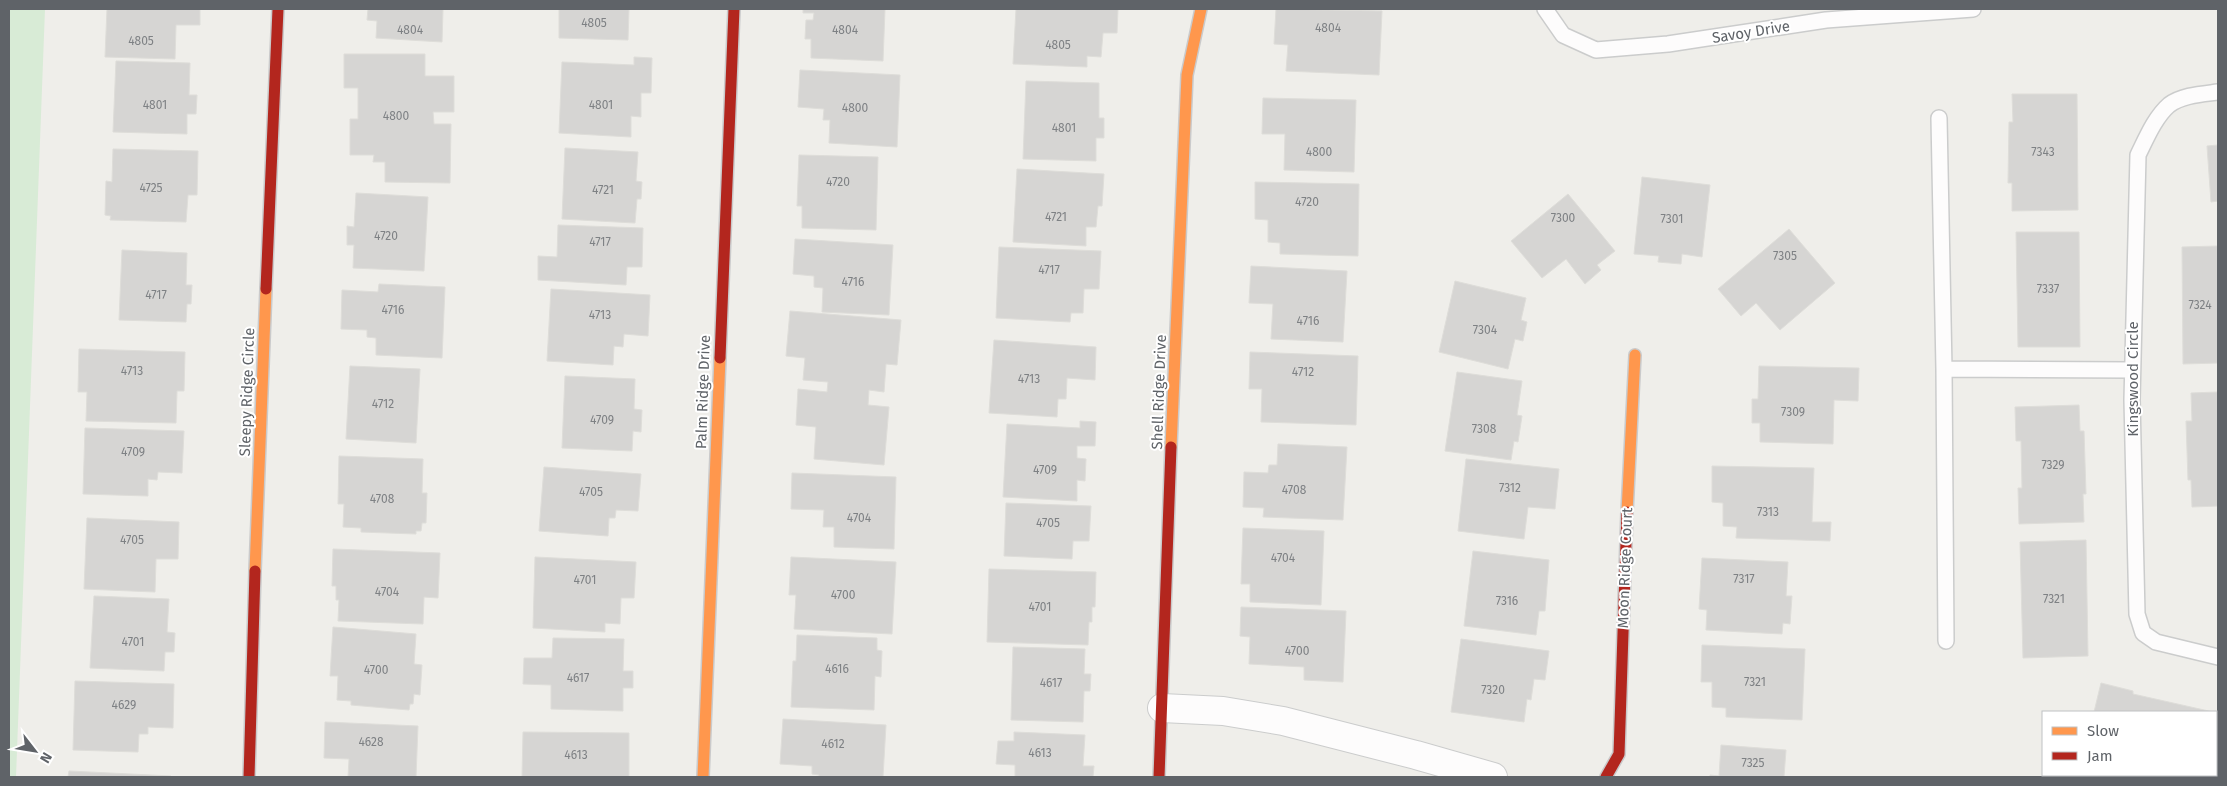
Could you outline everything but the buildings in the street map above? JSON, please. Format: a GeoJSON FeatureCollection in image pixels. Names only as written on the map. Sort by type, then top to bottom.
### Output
{"type":"FeatureCollection","features":[{"type":"Feature","properties":{"kind":"street","name":"Sleepy Ridge Circle"},"geometry":{"type":"LineString","coordinates":[[249,777],[259,459],[278,9]]}},
{"type":"Feature","properties":{"kind":"street","name":"Palm Ridge Drive"},"geometry":{"type":"LineString","coordinates":[[703,777],[734,9]]}},
{"type":"Feature","properties":{"kind":"street","name":"Shell Ridge Drive"},"geometry":{"type":"LineString","coordinates":[[1159,777],[1182,160],[1187,75],[1201,9]]}},
{"type":"Feature","properties":{"kind":"street","name":"Moon Ridge Court"},"geometry":{"type":"LineString","coordinates":[[1606,777],[1619,754],[1627,503],[1635,355]]}},
{"type":"Feature","properties":{"kind":"street"},"geometry":{"type":"LineString","coordinates":[[1162,708],[1223,711],[1283,721],[1493,777]]}},
{"type":"Feature","properties":{"kind":"lane","name":"Savoy Drive"},"geometry":{"type":"LineString","coordinates":[[1545,9],[1563,35],[1596,50],[1668,44],[1827,14],[1973,9]]}},
{"type":"Feature","properties":{"kind":"lane","name":"Kingswood Circle"},"geometry":{"type":"LineString","coordinates":[[2218,92],[2196,95],[2170,105],[2152,128],[2138,155],[2132,370],[2137,614],[2143,633],[2156,642],[2218,656]]}},
{"type":"Feature","properties":{"kind":"lane"},"geometry":{"type":"LineString","coordinates":[[1939,118],[1944,369],[1946,641]]}},
{"type":"Feature","properties":{"kind":"lane"},"geometry":{"type":"LineString","coordinates":[[1944,369],[2132,370]]}},
{"type":"Feature","properties":{"kind":"green space"},"geometry":{"type":"Polygon","coordinates":[[[9,9],[45,9],[16,777],[9,777],[9,9]]]}},
{"type":"Feature","properties":{"kind":"traffic: slow"},"geometry":{"type":"LineString","coordinates":[[1171,447],[1187,75],[1201,9]]}},
{"type":"Feature","properties":{"kind":"traffic: slow"},"geometry":{"type":"LineString","coordinates":[[255,571],[266,289]]}},
{"type":"Feature","properties":{"kind":"traffic: slow"},"geometry":{"type":"LineString","coordinates":[[1627,512],[1635,355]]}},
{"type":"Feature","properties":{"kind":"traffic: slow"},"geometry":{"type":"LineString","coordinates":[[703,777],[720,358]]}},
{"type":"Feature","properties":{"kind":"traffic: jam"},"geometry":{"type":"LineString","coordinates":[[266,289],[278,9]]}},
{"type":"Feature","properties":{"kind":"traffic: jam"},"geometry":{"type":"LineString","coordinates":[[720,358],[734,9]]}},
{"type":"Feature","properties":{"kind":"traffic: jam"},"geometry":{"type":"LineString","coordinates":[[1159,777],[1171,447]]}},
{"type":"Feature","properties":{"kind":"traffic: jam"},"geometry":{"type":"LineString","coordinates":[[1606,777],[1619,754],[1627,512]]}},
{"type":"Feature","properties":{"kind":"traffic: jam"},"geometry":{"type":"LineString","coordinates":[[249,777],[255,571]]}}]}
